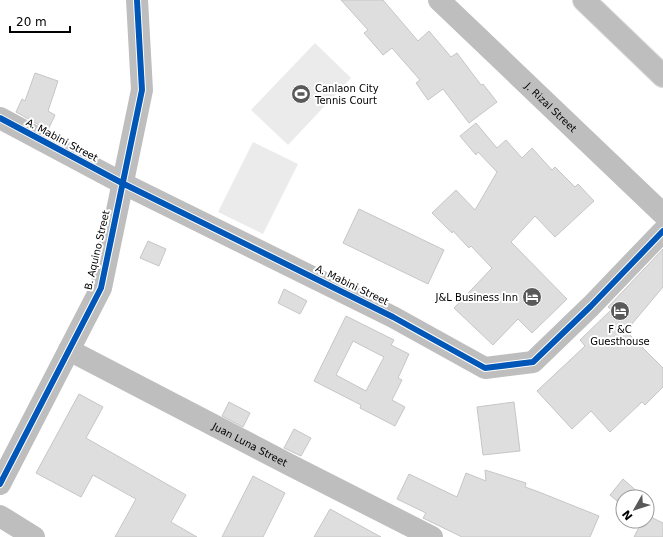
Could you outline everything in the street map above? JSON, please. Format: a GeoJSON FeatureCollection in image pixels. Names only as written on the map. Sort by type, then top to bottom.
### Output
{"type":"FeatureCollection","features":[{"type":"Feature","properties":{"kind":"street","name":"B. Aquino Street"},"geometry":{"type":"LineString","coordinates":[[0,484],[100,288],[142,90],[137,0]]}},
{"type":"Feature","properties":{"kind":"street","name":"J. Rizal Street"},"geometry":{"type":"LineString","coordinates":[[439,0],[663,214]]}},
{"type":"Feature","properties":{"kind":"street"},"geometry":{"type":"LineString","coordinates":[[584,0],[663,76]]}},
{"type":"Feature","properties":{"kind":"street","name":"A. Mabini Street"},"geometry":{"type":"LineString","coordinates":[[0,118],[122,183],[393,316],[485,368],[533,362],[591,306],[663,231]]}},
{"type":"Feature","properties":{"kind":"street","name":"Juan Luna Street"},"geometry":{"type":"LineString","coordinates":[[69,350],[432,537]]}},
{"type":"Feature","properties":{"kind":"street"},"geometry":{"type":"LineString","coordinates":[[0,516],[34,537]]}},
{"type":"Feature","properties":{"kind":"shaded area","name":"Canlaon City Tennis Court"},"geometry":{"type":"Polygon","coordinates":[[[315,43],[351,78],[288,145],[251,110],[315,43]]]}},
{"type":"Feature","properties":{"kind":"shaded area"},"geometry":{"type":"Polygon","coordinates":[[[253,142],[298,164],[263,234],[218,212],[253,142]]]}},
{"type":"Feature","properties":{"kind":"building"},"geometry":{"type":"Polygon","coordinates":[[[341,0],[383,0],[418,41],[429,31],[451,57],[457,53],[481,85],[483,84],[497,102],[469,123],[443,89],[428,100],[416,83],[420,80],[392,48],[383,55],[364,33],[368,30],[341,0]]]}},
{"type":"Feature","properties":{"kind":"building"},"geometry":{"type":"Polygon","coordinates":[[[35,73],[58,81],[48,111],[55,115],[48,130],[16,112],[22,99],[25,101],[35,73]]]}},
{"type":"Feature","properties":{"kind":"building"},"geometry":{"type":"Polygon","coordinates":[[[476,123],[497,148],[506,140],[522,158],[532,148],[552,170],[555,167],[575,187],[578,184],[594,201],[555,237],[535,216],[511,242],[567,299],[532,333],[518,319],[493,345],[454,308],[492,268],[471,246],[469,248],[453,231],[452,233],[432,213],[456,190],[475,210],[497,172],[478,152],[476,155],[460,136],[476,123]]]}},
{"type":"Feature","properties":{"kind":"building"},"geometry":{"type":"Polygon","coordinates":[[[359,209],[444,250],[428,284],[343,243],[359,209]]]}},
{"type":"Feature","properties":{"kind":"building"},"geometry":{"type":"Polygon","coordinates":[[[148,241],[166,249],[159,266],[140,258],[148,241]]]}},
{"type":"Feature","properties":{"kind":"building"},"geometry":{"type":"Polygon","coordinates":[[[663,249],[663,287],[626,331],[663,368],[663,387],[645,405],[642,402],[610,432],[591,411],[572,429],[537,391],[585,346],[580,340],[611,310],[608,307],[663,249]]]}},
{"type":"Feature","properties":{"kind":"building"},"geometry":{"type":"Polygon","coordinates":[[[284,289],[307,301],[300,314],[278,303],[284,289]]]}},
{"type":"Feature","properties":{"kind":"building"},"geometry":{"type":"Polygon","coordinates":[[[346,316],[394,340],[391,345],[409,354],[398,378],[402,380],[392,400],[405,407],[395,426],[360,408],[361,405],[314,381],[346,316]],[[353,341],[336,375],[366,391],[384,357],[353,341]]]}},
{"type":"Feature","properties":{"kind":"building"},"geometry":{"type":"Polygon","coordinates":[[[79,394],[103,407],[86,438],[186,495],[171,522],[197,537],[115,537],[136,499],[93,475],[81,497],[36,473],[79,394]]]}},
{"type":"Feature","properties":{"kind":"building"},"geometry":{"type":"Polygon","coordinates":[[[229,402],[250,413],[243,427],[222,416],[229,402]]]}},
{"type":"Feature","properties":{"kind":"building"},"geometry":{"type":"Polygon","coordinates":[[[514,402],[520,451],[483,455],[477,407],[514,402]]]}},
{"type":"Feature","properties":{"kind":"building"},"geometry":{"type":"Polygon","coordinates":[[[294,429],[311,438],[301,456],[284,448],[294,429]]]}},
{"type":"Feature","properties":{"kind":"building"},"geometry":{"type":"Polygon","coordinates":[[[485,470],[526,483],[525,487],[599,516],[590,537],[462,537],[423,518],[426,513],[397,499],[409,474],[457,497],[466,473],[486,481],[485,470]]]}},
{"type":"Feature","properties":{"kind":"building"},"geometry":{"type":"Polygon","coordinates":[[[253,476],[285,493],[263,537],[222,537],[253,476]]]}},
{"type":"Feature","properties":{"kind":"building"},"geometry":{"type":"Polygon","coordinates":[[[623,479],[634,489],[615,489],[615,499],[610,495],[623,479]]]}},
{"type":"Feature","properties":{"kind":"building"},"geometry":{"type":"Polygon","coordinates":[[[330,509],[381,537],[314,537],[330,509]]]}},
{"type":"Feature","properties":{"kind":"building"},"geometry":{"type":"Polygon","coordinates":[[[655,519],[663,523],[663,537],[634,537],[638,529],[655,529],[655,519]]]}},
{"type":"Feature","properties":{"kind":"cycle path"},"geometry":{"type":"LineString","coordinates":[[0,484],[101,288],[142,90],[137,0]]}},
{"type":"Feature","properties":{"kind":"cycle path"},"geometry":{"type":"LineString","coordinates":[[0,118],[122,183],[393,317],[485,368],[533,362],[591,306],[663,231]]}},
{"type":"Feature","properties":{"kind":"place","name":"Canlaon City Tennis Court"},"geometry":{"type":"Point","coordinates":[301,94]}},
{"type":"Feature","properties":{"kind":"place","name":"J&L Business Inn"},"geometry":{"type":"Point","coordinates":[532,297]}},
{"type":"Feature","properties":{"kind":"place","name":"F &C Guesthouse"},"geometry":{"type":"Point","coordinates":[620,311]}}]}
